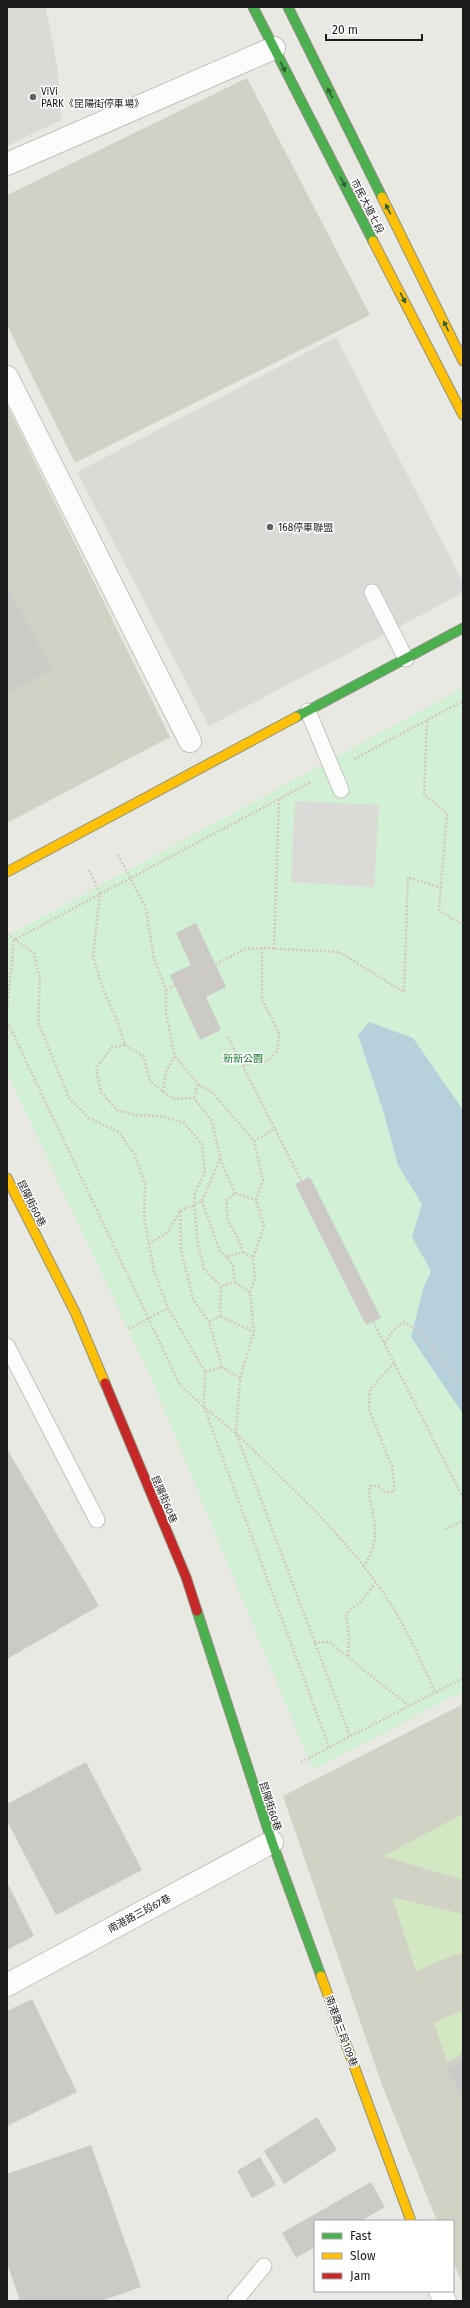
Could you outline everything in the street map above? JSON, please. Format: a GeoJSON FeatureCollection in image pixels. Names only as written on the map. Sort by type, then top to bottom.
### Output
{"type":"FeatureCollection","features":[{"type":"Feature","properties":{"kind":"street","name":"市民大道七段"},"geometry":{"type":"LineString","coordinates":[[253,7],[463,415]]}},
{"type":"Feature","properties":{"kind":"street","name":"市民大道七段"},"geometry":{"type":"LineString","coordinates":[[288,7],[463,360]]}},
{"type":"Feature","properties":{"kind":"street"},"geometry":{"type":"LineString","coordinates":[[7,164],[274,48]]}},
{"type":"Feature","properties":{"kind":"street"},"geometry":{"type":"LineString","coordinates":[[7,377],[190,741]]}},
{"type":"Feature","properties":{"kind":"street"},"geometry":{"type":"LineString","coordinates":[[7,872],[463,628]]}},
{"type":"Feature","properties":{"kind":"street","name":"昆陽街60巷"},"geometry":{"type":"LineString","coordinates":[[7,1178],[74,1312],[186,1578],[272,1842]]}},
{"type":"Feature","properties":{"kind":"street","name":"南港路三段67巷"},"geometry":{"type":"LineString","coordinates":[[7,1985],[272,1842]]}},
{"type":"Feature","properties":{"kind":"street","name":"南港路三段109巷"},"geometry":{"type":"LineString","coordinates":[[272,1842],[411,2220]]}},
{"type":"Feature","properties":{"kind":"street"},"geometry":{"type":"LineString","coordinates":[[440,2292],[445,2301]]}},
{"type":"Feature","properties":{"kind":"lane"},"geometry":{"type":"LineString","coordinates":[[372,592],[406,659]]}},
{"type":"Feature","properties":{"kind":"lane"},"geometry":{"type":"LineString","coordinates":[[308,711],[341,790]]}},
{"type":"Feature","properties":{"kind":"lane"},"geometry":{"type":"LineString","coordinates":[[7,1346],[97,1520]]}},
{"type":"Feature","properties":{"kind":"lane"},"geometry":{"type":"LineString","coordinates":[[235,2301],[264,2266]]}},
{"type":"Feature","properties":{"kind":"path"},"geometry":{"type":"LineString","coordinates":[[14,940],[463,701]]}},
{"type":"Feature","properties":{"kind":"path"},"geometry":{"type":"LineString","coordinates":[[427,720],[424,795],[447,813],[439,910],[463,925]]}},
{"type":"Feature","properties":{"kind":"path"},"geometry":{"type":"LineString","coordinates":[[274,949],[278,799]]}},
{"type":"Feature","properties":{"kind":"path"},"geometry":{"type":"LineString","coordinates":[[118,855],[146,908],[154,959],[166,990],[166,1014],[175,1056],[198,1084],[213,1093],[254,1141],[263,1181],[256,1200],[264,1226],[253,1258],[255,1279],[250,1293],[254,1332],[240,1378],[236,1433],[350,1736]]}},
{"type":"Feature","properties":{"kind":"path"},"geometry":{"type":"LineString","coordinates":[[89,870],[100,894],[93,957],[103,989],[117,1020],[125,1045]]}},
{"type":"Feature","properties":{"kind":"path"},"geometry":{"type":"LineString","coordinates":[[166,990],[245,949],[262,948],[339,952],[404,992],[408,878],[441,888]]}},
{"type":"Feature","properties":{"kind":"path"},"geometry":{"type":"LineString","coordinates":[[7,934],[34,953],[40,979],[38,1022],[69,1098],[89,1118],[119,1132],[135,1155],[144,1184],[144,1218],[154,1271],[168,1308],[205,1372],[204,1407],[329,1747]]}},
{"type":"Feature","properties":{"kind":"path"},"geometry":{"type":"LineString","coordinates":[[7,1010],[14,940]]}},
{"type":"Feature","properties":{"kind":"path"},"geometry":{"type":"LineString","coordinates":[[243,1066],[269,1060],[278,1051],[279,1033],[262,999],[262,948]]}},
{"type":"Feature","properties":{"kind":"path"},"geometry":{"type":"LineString","coordinates":[[7,1021],[180,1385],[236,1433],[331,1527],[393,1608],[435,1692]]}},
{"type":"Feature","properties":{"kind":"path"},"geometry":{"type":"LineString","coordinates":[[228,1037],[276,1128],[463,1498]]}},
{"type":"Feature","properties":{"kind":"path"},"geometry":{"type":"LineString","coordinates":[[194,1098],[174,1099],[162,1092],[150,1081],[143,1056],[125,1045],[112,1047],[96,1068],[101,1092],[117,1110],[136,1115],[161,1116],[184,1123],[202,1144],[205,1172],[195,1193],[194,1205],[198,1243],[204,1269],[221,1286],[220,1316]]}},
{"type":"Feature","properties":{"kind":"path"},"geometry":{"type":"LineString","coordinates":[[162,1092],[166,1072],[175,1056]]}},
{"type":"Feature","properties":{"kind":"path"},"geometry":{"type":"LineString","coordinates":[[194,1098],[198,1084]]}},
{"type":"Feature","properties":{"kind":"path"},"geometry":{"type":"LineString","coordinates":[[194,1098],[212,1121],[220,1159],[235,1193],[256,1200]]}},
{"type":"Feature","properties":{"kind":"path"},"geometry":{"type":"LineString","coordinates":[[254,1141],[276,1128]]}},
{"type":"Feature","properties":{"kind":"path"},"geometry":{"type":"LineString","coordinates":[[148,1244],[167,1233],[180,1211],[202,1201],[220,1159]]}},
{"type":"Feature","properties":{"kind":"path"},"geometry":{"type":"LineString","coordinates":[[235,1193],[226,1202],[228,1221],[238,1238],[243,1252],[253,1258]]}},
{"type":"Feature","properties":{"kind":"path"},"geometry":{"type":"LineString","coordinates":[[202,1201],[220,1252],[227,1256],[233,1266],[235,1282],[250,1293]]}},
{"type":"Feature","properties":{"kind":"path"},"geometry":{"type":"LineString","coordinates":[[180,1211],[181,1250],[193,1299],[209,1322],[222,1366],[240,1378]]}},
{"type":"Feature","properties":{"kind":"path"},"geometry":{"type":"LineString","coordinates":[[227,1256],[243,1252]]}},
{"type":"Feature","properties":{"kind":"path"},"geometry":{"type":"LineString","coordinates":[[221,1286],[235,1282]]}},
{"type":"Feature","properties":{"kind":"path"},"geometry":{"type":"LineString","coordinates":[[129,1329],[168,1308]]}},
{"type":"Feature","properties":{"kind":"path"},"geometry":{"type":"LineString","coordinates":[[209,1322],[220,1316]]}},
{"type":"Feature","properties":{"kind":"path"},"geometry":{"type":"LineString","coordinates":[[220,1316],[254,1332]]}},
{"type":"Feature","properties":{"kind":"path"},"geometry":{"type":"LineString","coordinates":[[385,1344],[399,1325],[404,1322],[422,1333],[446,1370],[457,1381],[463,1381]]}},
{"type":"Feature","properties":{"kind":"path"},"geometry":{"type":"LineString","coordinates":[[363,1567],[373,1553],[375,1536],[373,1515],[368,1496],[370,1486],[378,1486],[386,1493],[395,1491],[392,1467],[369,1410],[370,1389],[395,1362]]}},
{"type":"Feature","properties":{"kind":"path"},"geometry":{"type":"LineString","coordinates":[[205,1372],[222,1366]]}},
{"type":"Feature","properties":{"kind":"path"},"geometry":{"type":"LineString","coordinates":[[458,1487],[463,1484]]}},
{"type":"Feature","properties":{"kind":"path"},"geometry":{"type":"LineString","coordinates":[[445,1529],[463,1521]]}},
{"type":"Feature","properties":{"kind":"path"},"geometry":{"type":"LineString","coordinates":[[348,1656],[350,1638],[346,1616],[349,1610],[360,1603],[375,1583]]}},
{"type":"Feature","properties":{"kind":"path"},"geometry":{"type":"LineString","coordinates":[[314,1643],[329,1642],[409,1706]]}},
{"type":"Feature","properties":{"kind":"path"},"geometry":{"type":"LineString","coordinates":[[300,1762],[463,1678]]}},
{"type":"Feature","properties":{"kind":"shaded area","name":"ViVi PARK《昆陽街停車場》"},"geometry":{"type":"Polygon","coordinates":[[[7,7],[46,7],[58,73],[61,120],[7,146],[7,7]]]}},
{"type":"Feature","properties":{"kind":"shaded area"},"geometry":{"type":"Polygon","coordinates":[[[247,78],[370,315],[75,463],[7,325],[7,195],[247,78]]]}},
{"type":"Feature","properties":{"kind":"shaded area","name":"168停車聯盟"},"geometry":{"type":"Polygon","coordinates":[[[336,337],[463,582],[463,593],[209,726],[77,472],[336,337]]]}},
{"type":"Feature","properties":{"kind":"shaded area"},"geometry":{"type":"Polygon","coordinates":[[[7,405],[170,737],[7,823],[7,405]]]}},
{"type":"Feature","properties":{"kind":"shaded area"},"geometry":{"type":"Polygon","coordinates":[[[295,801],[379,805],[374,887],[291,882],[295,801]]]}},
{"type":"Feature","properties":{"kind":"shaded area"},"geometry":{"type":"Polygon","coordinates":[[[463,1704],[463,2285],[454,2263],[454,2220],[437,2220],[382,2085],[283,1796],[463,1704]]]}},
{"type":"Feature","properties":{"kind":"green space","name":"新新公園"},"geometry":{"type":"Polygon","coordinates":[[[463,688],[463,1691],[313,1770],[152,1380],[7,1073],[7,936],[463,688]]]}},
{"type":"Feature","properties":{"kind":"green space"},"geometry":{"type":"Polygon","coordinates":[[[463,1814],[463,1880],[383,1856],[463,1814]]]}},
{"type":"Feature","properties":{"kind":"green space"},"geometry":{"type":"Polygon","coordinates":[[[392,1897],[463,1914],[463,1954],[454,1955],[416,1971],[392,1897]]]}},
{"type":"Feature","properties":{"kind":"green space"},"geometry":{"type":"Polygon","coordinates":[[[463,2010],[463,2053],[447,2062],[434,2023],[463,2010]]]}},
{"type":"Feature","properties":{"kind":"water"},"geometry":{"type":"Polygon","coordinates":[[[369,1022],[413,1038],[463,1110],[463,1414],[411,1337],[423,1289],[431,1271],[412,1237],[422,1204],[398,1165],[384,1114],[358,1035],[369,1022]]]}},
{"type":"Feature","properties":{"kind":"building"},"geometry":{"type":"Polygon","coordinates":[[[7,586],[52,669],[7,694],[7,586]]]}},
{"type":"Feature","properties":{"kind":"building"},"geometry":{"type":"Polygon","coordinates":[[[196,923],[226,987],[206,997],[221,1030],[200,1040],[170,975],[191,965],[176,933],[196,923]]]}},
{"type":"Feature","properties":{"kind":"building"},"geometry":{"type":"Polygon","coordinates":[[[310,1177],[381,1318],[366,1325],[295,1184],[310,1177]]]}},
{"type":"Feature","properties":{"kind":"building"},"geometry":{"type":"Polygon","coordinates":[[[7,1449],[99,1606],[7,1659],[7,1449]]]}},
{"type":"Feature","properties":{"kind":"building"},"geometry":{"type":"Polygon","coordinates":[[[86,1762],[142,1870],[56,1915],[7,1821],[7,1804],[86,1762]]]}},
{"type":"Feature","properties":{"kind":"building"},"geometry":{"type":"Polygon","coordinates":[[[7,1882],[34,1936],[7,1950],[7,1882]]]}},
{"type":"Feature","properties":{"kind":"building"},"geometry":{"type":"Polygon","coordinates":[[[32,1999],[77,2092],[7,2126],[7,2011],[32,1999]]]}},
{"type":"Feature","properties":{"kind":"building"},"geometry":{"type":"Polygon","coordinates":[[[463,2060],[463,2100],[447,2068],[463,2060]]]}},
{"type":"Feature","properties":{"kind":"building"},"geometry":{"type":"Polygon","coordinates":[[[317,2117],[337,2150],[284,2184],[264,2151],[317,2117]]]}},
{"type":"Feature","properties":{"kind":"building"},"geometry":{"type":"Polygon","coordinates":[[[91,2145],[141,2287],[101,2301],[20,2301],[7,2263],[7,2174],[91,2145]]]}},
{"type":"Feature","properties":{"kind":"building"},"geometry":{"type":"Polygon","coordinates":[[[260,2157],[276,2185],[252,2198],[237,2171],[260,2157]]]}},
{"type":"Feature","properties":{"kind":"building"},"geometry":{"type":"Polygon","coordinates":[[[371,2182],[385,2207],[363,2220],[314,2220],[314,2248],[296,2258],[282,2233],[371,2182]]]}},
{"type":"Feature","properties":{"kind":"traffic: fast"},"geometry":{"type":"LineString","coordinates":[[253,7],[373,241]]}},
{"type":"Feature","properties":{"kind":"traffic: fast"},"geometry":{"type":"LineString","coordinates":[[288,7],[382,197]]}},
{"type":"Feature","properties":{"kind":"traffic: fast"},"geometry":{"type":"LineString","coordinates":[[296,717],[463,628]]}},
{"type":"Feature","properties":{"kind":"traffic: fast"},"geometry":{"type":"LineString","coordinates":[[197,1611],[272,1842],[321,1976]]}},
{"type":"Feature","properties":{"kind":"traffic: slow"},"geometry":{"type":"LineString","coordinates":[[382,197],[463,361]]}},
{"type":"Feature","properties":{"kind":"traffic: slow"},"geometry":{"type":"LineString","coordinates":[[373,241],[463,415]]}},
{"type":"Feature","properties":{"kind":"traffic: slow"},"geometry":{"type":"LineString","coordinates":[[7,872],[296,717]]}},
{"type":"Feature","properties":{"kind":"traffic: slow"},"geometry":{"type":"LineString","coordinates":[[7,1178],[75,1312],[105,1383]]}},
{"type":"Feature","properties":{"kind":"traffic: slow"},"geometry":{"type":"LineString","coordinates":[[321,1976],[411,2220]]}},
{"type":"Feature","properties":{"kind":"traffic: jam"},"geometry":{"type":"LineString","coordinates":[[105,1383],[186,1577],[197,1611]]}},
{"type":"Feature","properties":{"kind":"place","name":"ViVi PARK《昆陽街停車場》"},"geometry":{"type":"Point","coordinates":[33,97]}},
{"type":"Feature","properties":{"kind":"place","name":"168停車聯盟"},"geometry":{"type":"Point","coordinates":[270,527]}}]}
